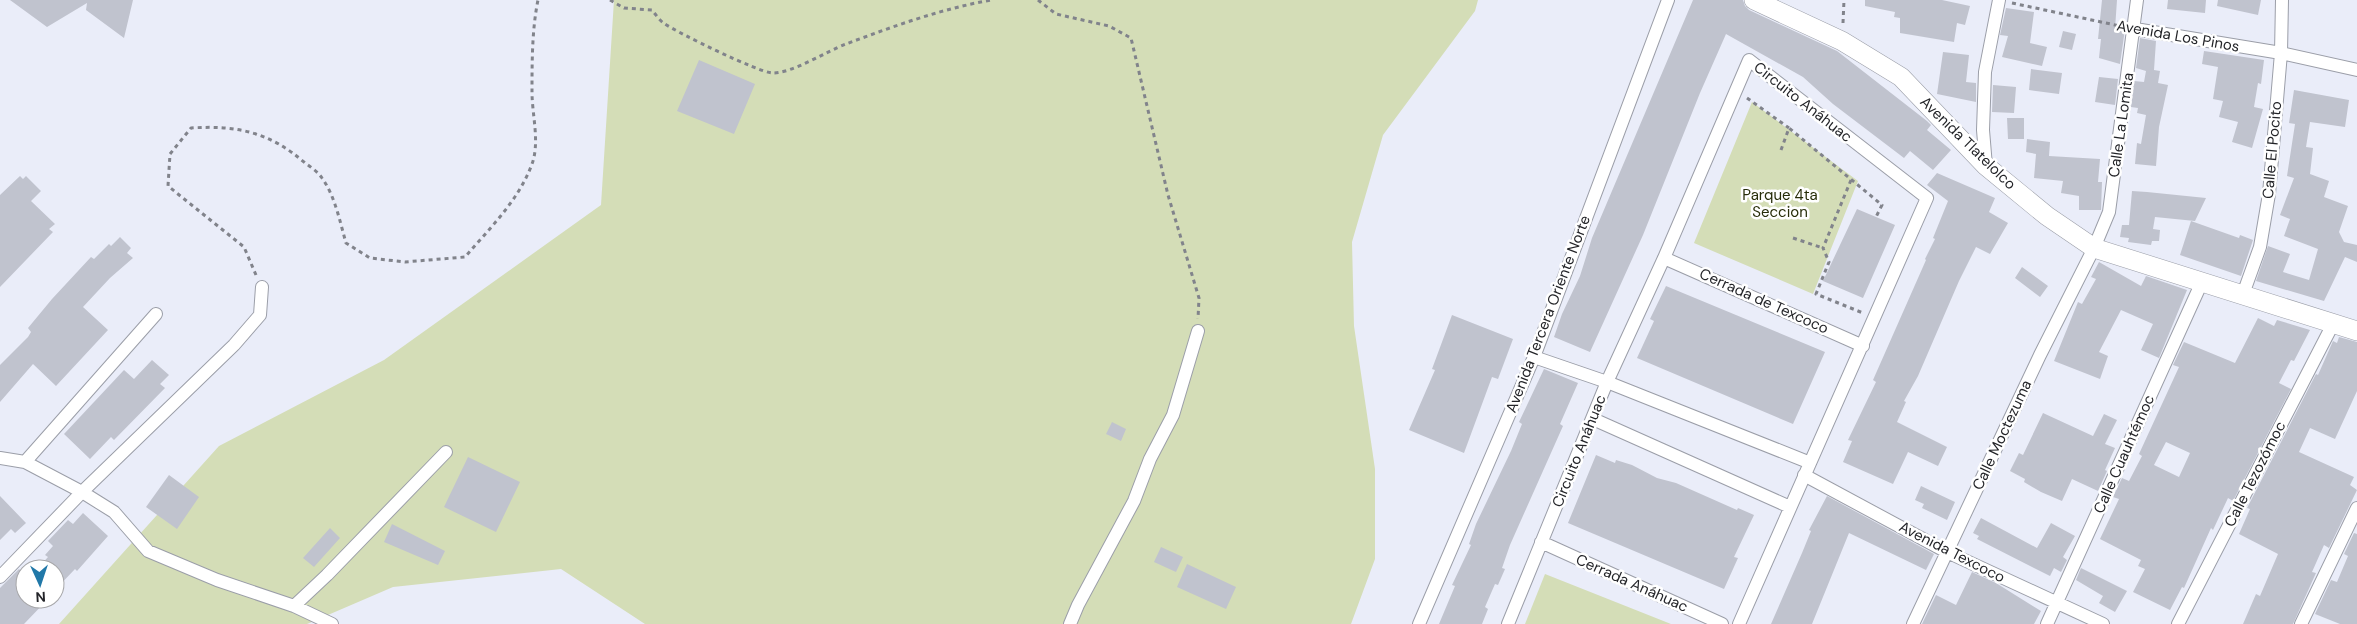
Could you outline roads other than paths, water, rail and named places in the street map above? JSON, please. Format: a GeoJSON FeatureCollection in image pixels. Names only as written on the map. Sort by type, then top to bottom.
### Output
{"type":"FeatureCollection","features":[{"type":"Feature","properties":{"kind":"street","name":"Avenida Tercera Oriente Norte"},"geometry":{"type":"LineString","coordinates":[[1420,624],[1534,357],[1668,0]]}},
{"type":"Feature","properties":{"kind":"street","name":"Avenida Tlatelolco"},"geometry":{"type":"LineString","coordinates":[[1754,0],[1842,41],[1901,77],[1986,166],[2047,216],[2094,248],[2201,284],[2357,332]]}},
{"type":"Feature","properties":{"kind":"street"},"geometry":{"type":"LineString","coordinates":[[1986,166],[1983,130],[1985,72],[1999,0]]}},
{"type":"Feature","properties":{"kind":"street","name":"Calle La Lomita"},"geometry":{"type":"LineString","coordinates":[[2094,248],[2109,212],[2135,29],[2137,0]]}},
{"type":"Feature","properties":{"kind":"street","name":"Calle El Pocito"},"geometry":{"type":"LineString","coordinates":[[2242,297],[2260,247],[2268,202],[2281,53],[2282,0]]}},
{"type":"Feature","properties":{"kind":"street","name":"Avenida Los Pinos"},"geometry":{"type":"LineString","coordinates":[[2135,29],[2281,53],[2357,70]]}},
{"type":"Feature","properties":{"kind":"street","name":"Circuito Anáhuac"},"geometry":{"type":"LineString","coordinates":[[1508,624],[1607,382],[1664,258],[1749,60],[1927,198],[1864,346],[1806,468],[1739,624]]}},
{"type":"Feature","properties":{"kind":"street","name":"Calle Moctezuma"},"geometry":{"type":"LineString","coordinates":[[1913,624],[2094,248]]}},
{"type":"Feature","properties":{"kind":"street","name":"Cerrada de Texcoco"},"geometry":{"type":"LineString","coordinates":[[1664,258],[1864,346]]}},
{"type":"Feature","properties":{"kind":"street","name":"Calle Cuauhtémoc"},"geometry":{"type":"LineString","coordinates":[[2047,624],[2201,284]]}},
{"type":"Feature","properties":{"kind":"street"},"geometry":{"type":"LineString","coordinates":[[0,577],[82,492],[247,330],[260,315],[262,287]]}},
{"type":"Feature","properties":{"kind":"street"},"geometry":{"type":"LineString","coordinates":[[25,462],[156,314]]}},
{"type":"Feature","properties":{"kind":"street","name":"Calle Tezozómoc"},"geometry":{"type":"LineString","coordinates":[[2178,624],[2333,324]]}},
{"type":"Feature","properties":{"kind":"street"},"geometry":{"type":"LineString","coordinates":[[1070,624],[1078,605],[1134,500],[1150,459],[1173,415],[1198,331]]}},
{"type":"Feature","properties":{"kind":"street","name":"Avenida Texcoco"},"geometry":{"type":"LineString","coordinates":[[1534,357],[1607,382],[1806,468],[1947,552],[2103,624]]}},
{"type":"Feature","properties":{"kind":"street"},"geometry":{"type":"LineString","coordinates":[[1593,419],[1790,507]]}},
{"type":"Feature","properties":{"kind":"street"},"geometry":{"type":"LineString","coordinates":[[294,606],[446,452]]}},
{"type":"Feature","properties":{"kind":"street"},"geometry":{"type":"LineString","coordinates":[[0,458],[25,462],[82,492],[114,512],[148,551],[217,580],[294,606],[332,624]]}},
{"type":"Feature","properties":{"kind":"street"},"geometry":{"type":"LineString","coordinates":[[2302,624],[2357,508]]}},
{"type":"Feature","properties":{"kind":"street","name":"Cerrada Anáhuac"},"geometry":{"type":"LineString","coordinates":[[1541,542],[1722,624]]}},
{"type":"Feature","properties":{"kind":"park label","name":"Parque 4ta Seccion"},"geometry":{"type":"Point","coordinates":[1780,204]}}]}
